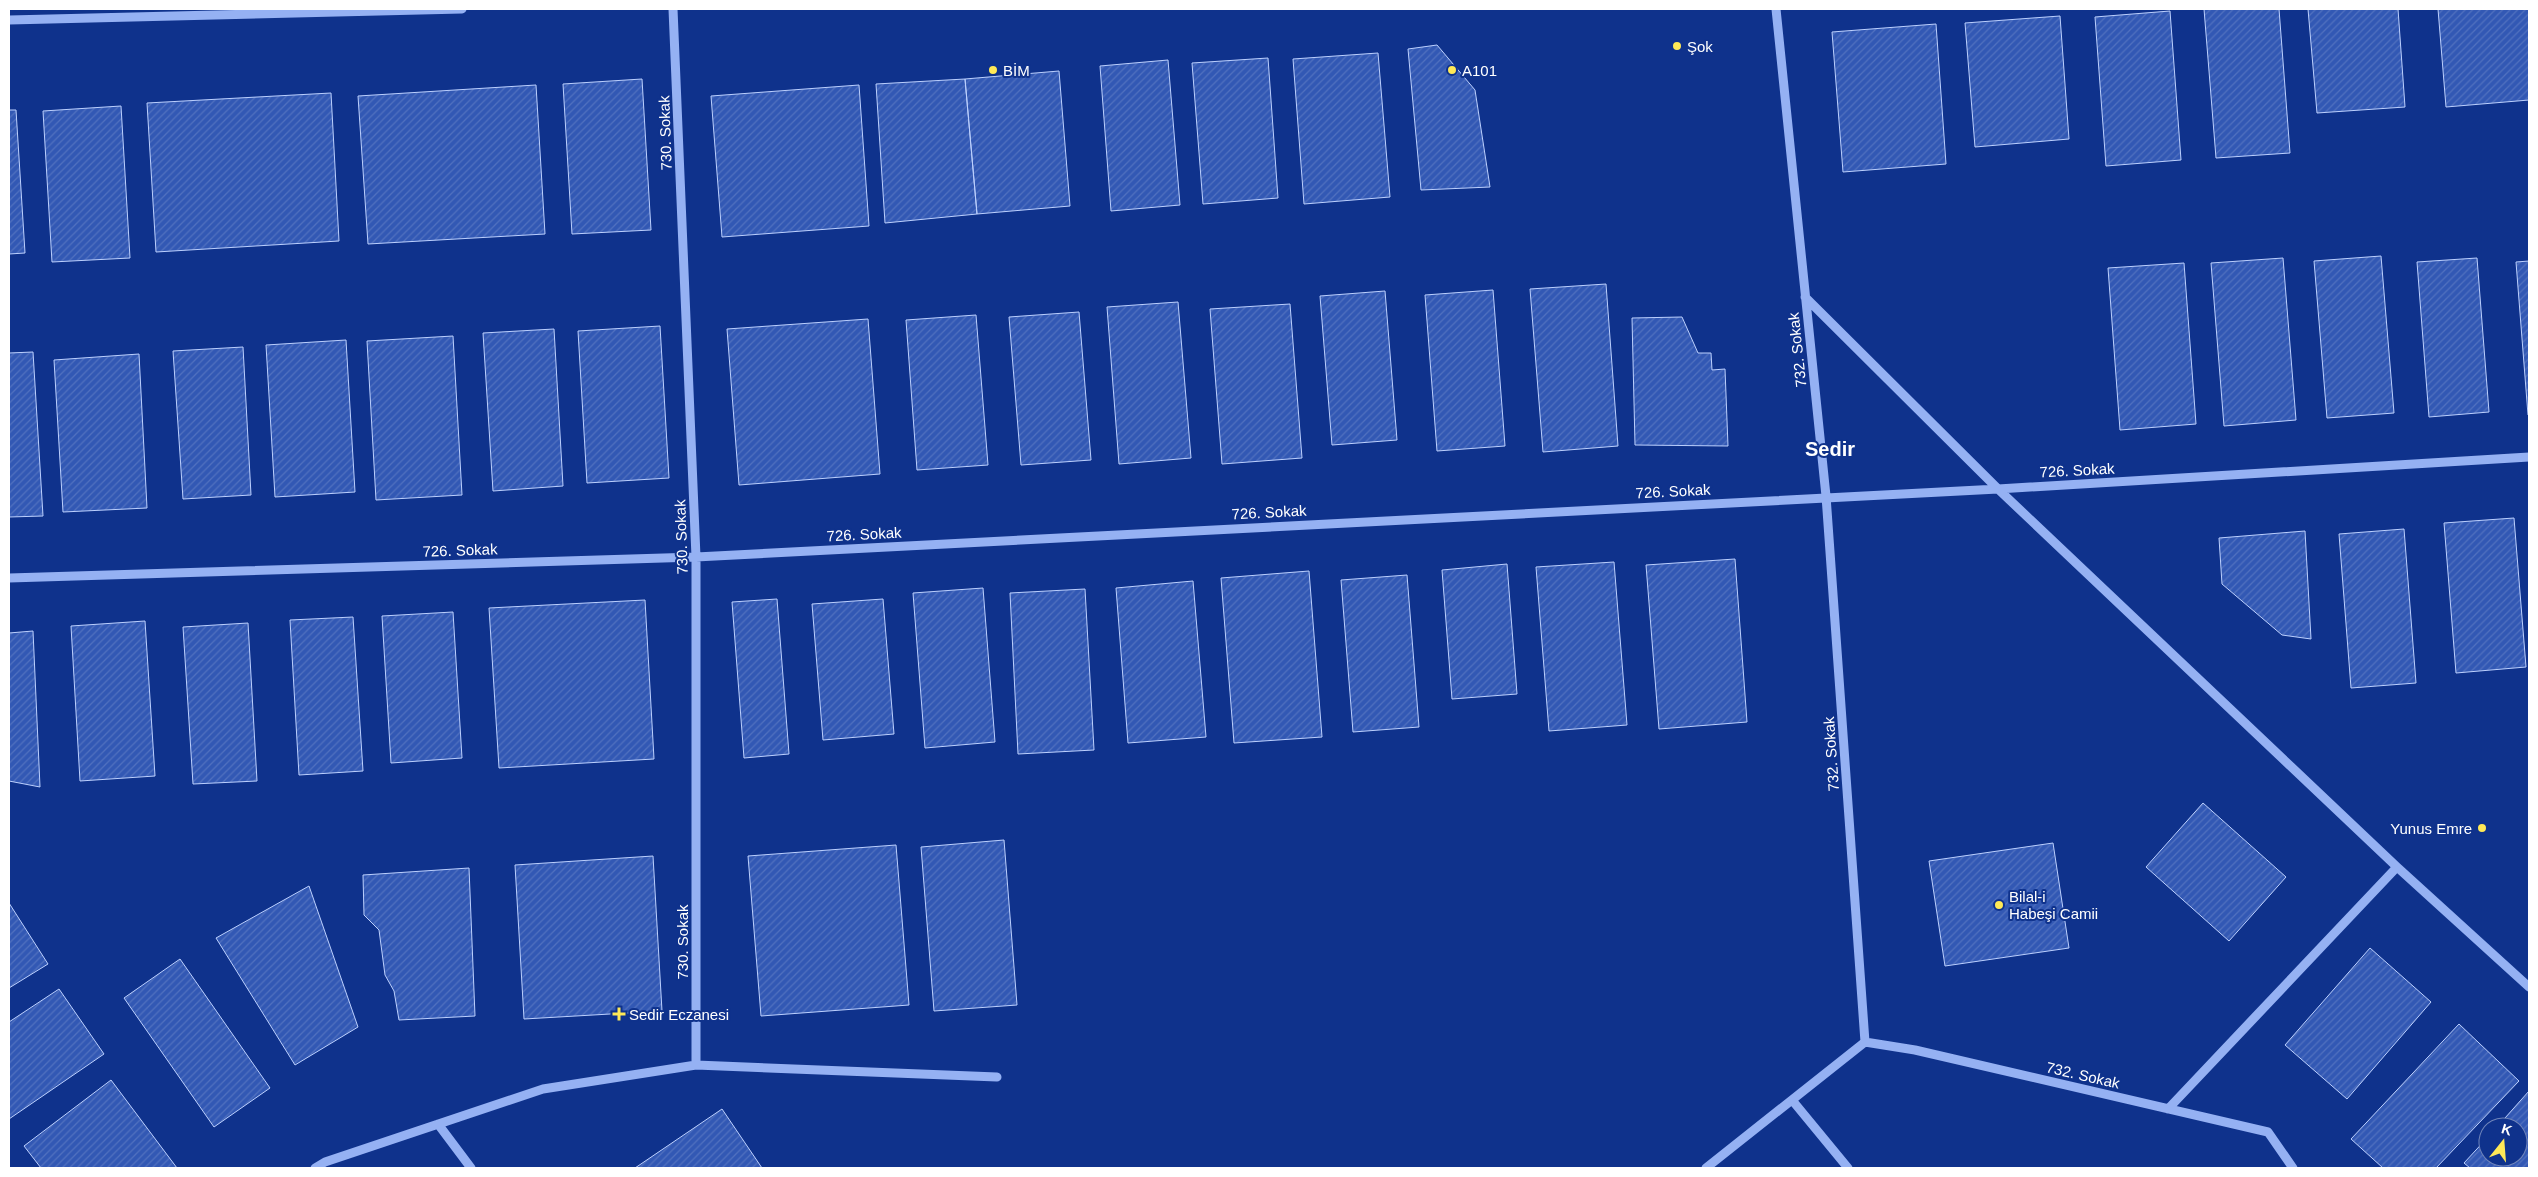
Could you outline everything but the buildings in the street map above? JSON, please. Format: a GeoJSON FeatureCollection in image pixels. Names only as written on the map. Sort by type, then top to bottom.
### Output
{"type":"FeatureCollection","features":[{"type":"Feature","properties":{"kind":"street"},"geometry":{"type":"LineString","coordinates":[[9,20],[462,9]]}},
{"type":"Feature","properties":{"kind":"street","name":"730. Sokak"},"geometry":{"type":"LineString","coordinates":[[674,9],[696,556],[696,1065]]}},
{"type":"Feature","properties":{"kind":"street","name":"732. Sokak"},"geometry":{"type":"LineString","coordinates":[[1776,9],[1826,496],[1865,1042],[1915,1050],[2268,1132],[2293,1168]]}},
{"type":"Feature","properties":{"kind":"street"},"geometry":{"type":"LineString","coordinates":[[1805,297],[1998,489],[2397,867],[2529,987]]}},
{"type":"Feature","properties":{"kind":"street","name":"726. Sokak"},"geometry":{"type":"LineString","coordinates":[[9,578],[696,556],[1826,496],[1998,489],[2529,457]]}},
{"type":"Feature","properties":{"kind":"street"},"geometry":{"type":"LineString","coordinates":[[2168,1109],[2397,867]]}},
{"type":"Feature","properties":{"kind":"street"},"geometry":{"type":"LineString","coordinates":[[1706,1168],[1865,1042]]}},
{"type":"Feature","properties":{"kind":"street"},"geometry":{"type":"LineString","coordinates":[[315,1168],[325,1162],[543,1088],[696,1065],[997,1077]]}},
{"type":"Feature","properties":{"kind":"street"},"geometry":{"type":"LineString","coordinates":[[1792,1100],[1848,1168]]}},
{"type":"Feature","properties":{"kind":"street"},"geometry":{"type":"LineString","coordinates":[[438,1124],[471,1168]]}},
{"type":"Feature","properties":{"kind":"place","name":"Şok"},"geometry":{"type":"Point","coordinates":[1677,46]}},
{"type":"Feature","properties":{"kind":"place","name":"BİM"},"geometry":{"type":"Point","coordinates":[993,70]}},
{"type":"Feature","properties":{"kind":"place","name":"A101"},"geometry":{"type":"Point","coordinates":[1452,70]}},
{"type":"Feature","properties":{"kind":"place","name":"Yunus Emre"},"geometry":{"type":"Point","coordinates":[2482,828]}},
{"type":"Feature","properties":{"kind":"place","name":"Bilal-i Habeşi Camii"},"geometry":{"type":"Point","coordinates":[1999,905]}},
{"type":"Feature","properties":{"kind":"place","name":"Sedir Eczanesi"},"geometry":{"type":"Point","coordinates":[619,1014]}},
{"type":"Feature","properties":{"kind":"district","name":"Sedir"},"geometry":{"type":"Point","coordinates":[1830,449]}}]}
